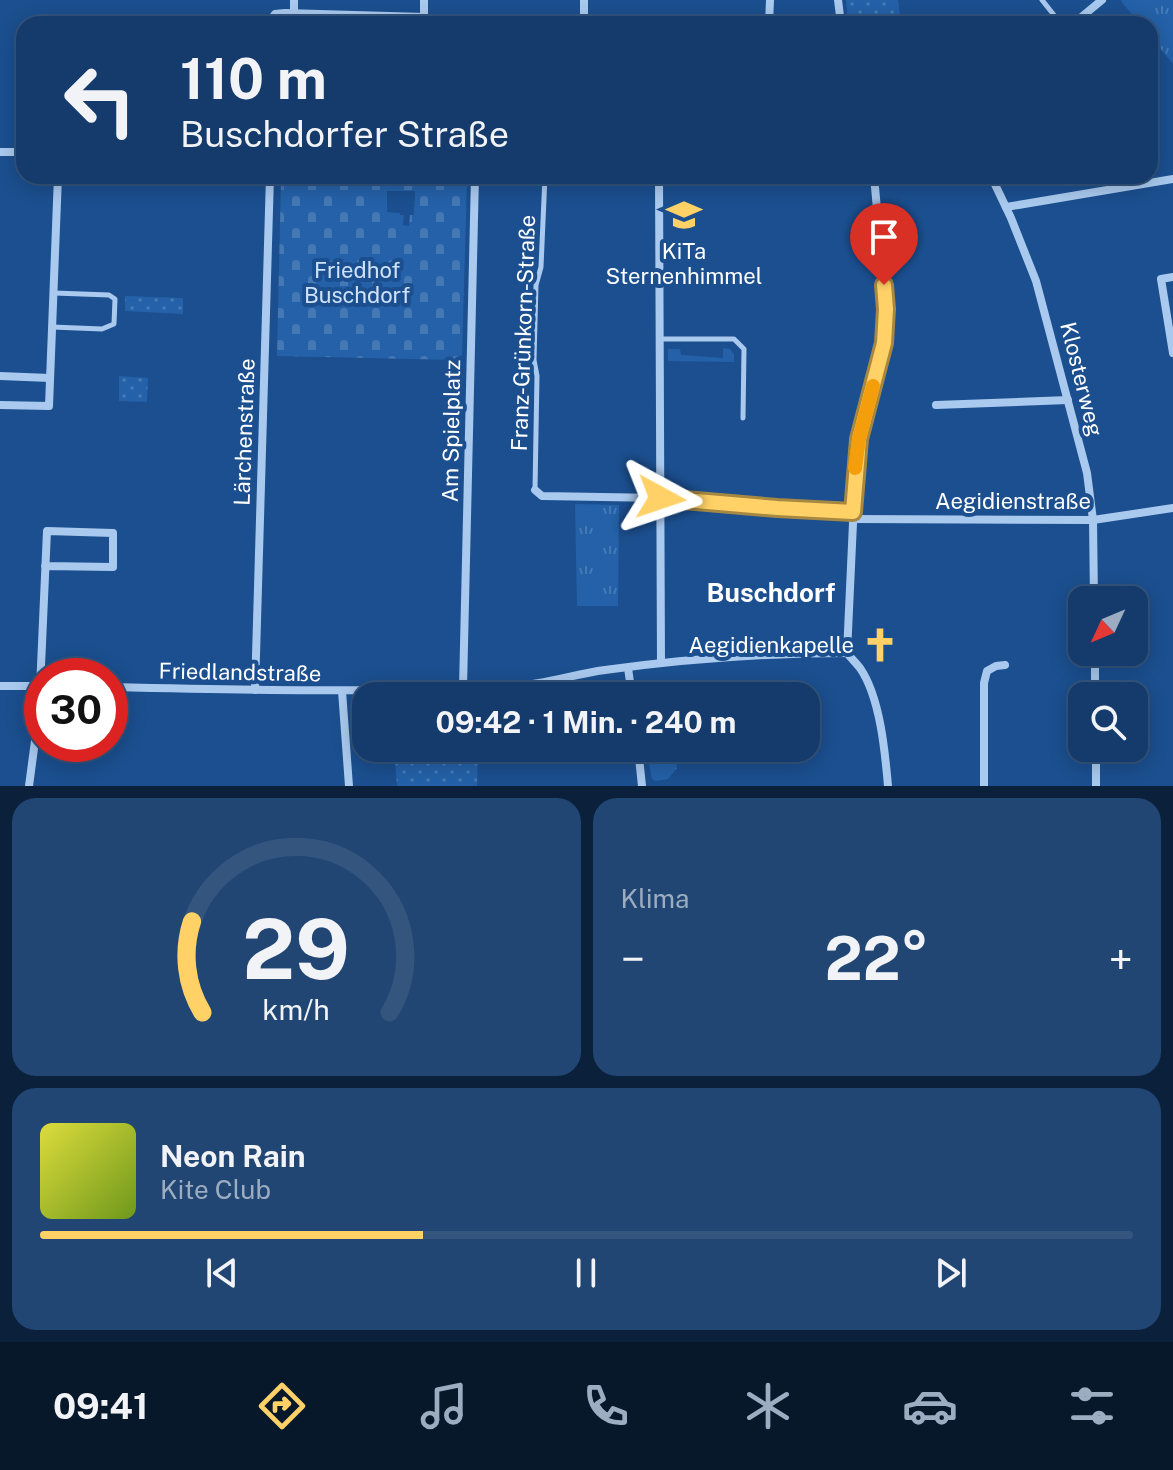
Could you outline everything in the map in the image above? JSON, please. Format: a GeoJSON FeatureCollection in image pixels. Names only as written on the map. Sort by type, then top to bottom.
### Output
{"type":"FeatureCollection","features":[{"type":"Feature","properties":{"kind":"street"},"geometry":{"type":"LineString","coordinates":[[294,0],[294,13]]}},
{"type":"Feature","properties":{"kind":"street"},"geometry":{"type":"LineString","coordinates":[[1083,16],[1102,0]]}},
{"type":"Feature","properties":{"kind":"street"},"geometry":{"type":"LineString","coordinates":[[274,16],[294,13],[392,16]]}},
{"type":"Feature","properties":{"kind":"street"},"geometry":{"type":"LineString","coordinates":[[0,405],[49,406],[58,184]]}},
{"type":"Feature","properties":{"kind":"street","name":"Lärchenstraße"},"geometry":{"type":"LineString","coordinates":[[255,690],[270,184]]}},
{"type":"Feature","properties":{"kind":"street","name":"Am Spielplatz"},"geometry":{"type":"LineString","coordinates":[[463,682],[475,184]]}},
{"type":"Feature","properties":{"kind":"street"},"geometry":{"type":"LineString","coordinates":[[659,184],[661,663]]}},
{"type":"Feature","properties":{"kind":"street"},"geometry":{"type":"LineString","coordinates":[[875,184],[886,320],[884,343],[859,439],[847,653],[860,668],[875,707],[888,786]]}},
{"type":"Feature","properties":{"kind":"street","name":"Klosterweg"},"geometry":{"type":"LineString","coordinates":[[995,184],[1036,281],[1087,473],[1093,520],[1094,586]]}},
{"type":"Feature","properties":{"kind":"street"},"geometry":{"type":"LineString","coordinates":[[1006,207],[1143,184]]}},
{"type":"Feature","properties":{"kind":"street"},"geometry":{"type":"LineString","coordinates":[[1173,277],[1161,279],[1173,353]]}},
{"type":"Feature","properties":{"kind":"street"},"geometry":{"type":"LineString","coordinates":[[0,376],[50,378]]}},
{"type":"Feature","properties":{"kind":"street"},"geometry":{"type":"LineString","coordinates":[[936,405],[1068,400]]}},
{"type":"Feature","properties":{"kind":"street","name":"Aegidienstraße"},"geometry":{"type":"LineString","coordinates":[[535,490],[542,496],[661,498],[853,516],[1093,520],[1173,508]]}},
{"type":"Feature","properties":{"kind":"street"},"geometry":{"type":"LineString","coordinates":[[41,658],[45,566],[47,531],[113,533],[113,567],[45,566]]}},
{"type":"Feature","properties":{"kind":"street","name":"Friedlandstraße"},"geometry":{"type":"LineString","coordinates":[[537,682],[661,663],[780,653],[847,653]]}},
{"type":"Feature","properties":{"kind":"street"},"geometry":{"type":"LineString","coordinates":[[984,786],[984,683],[987,671],[1005,665]]}},
{"type":"Feature","properties":{"kind":"street"},"geometry":{"type":"LineString","coordinates":[[628,668],[630,682]]}},
{"type":"Feature","properties":{"kind":"street"},"geometry":{"type":"LineString","coordinates":[[0,686],[24,686]]}},
{"type":"Feature","properties":{"kind":"street","name":"Friedlandstraße"},"geometry":{"type":"LineString","coordinates":[[128,687],[352,691]]}},
{"type":"Feature","properties":{"kind":"street"},"geometry":{"type":"LineString","coordinates":[[342,691],[349,786]]}},
{"type":"Feature","properties":{"kind":"street"},"geometry":{"type":"LineString","coordinates":[[29,786],[32,762]]}},
{"type":"Feature","properties":{"kind":"street"},"geometry":{"type":"LineString","coordinates":[[639,762],[642,786]]}},
{"type":"Feature","properties":{"kind":"street"},"geometry":{"type":"LineString","coordinates":[[1096,762],[1096,786]]}},
{"type":"Feature","properties":{"kind":"lane"},"geometry":{"type":"LineString","coordinates":[[1042,0],[1055,16]]}},
{"type":"Feature","properties":{"kind":"lane","name":"Franz-Grünkorn-Straße"},"geometry":{"type":"LineString","coordinates":[[535,490],[536,285],[541,267],[545,184]]}},
{"type":"Feature","properties":{"kind":"lane"},"geometry":{"type":"LineString","coordinates":[[52,327],[102,329],[114,324],[115,299],[109,295],[54,293]]}},
{"type":"Feature","properties":{"kind":"lane"},"geometry":{"type":"LineString","coordinates":[[661,339],[734,339],[744,349],[743,418]]}},
{"type":"Feature","properties":{"kind":"green space"},"geometry":{"type":"Polygon","coordinates":[[[846,0],[898,0],[900,16],[847,16],[846,0]]]}},
{"type":"Feature","properties":{"kind":"green space"},"geometry":{"type":"Polygon","coordinates":[[[1173,0],[1173,64],[1158,46],[1158,16],[1133,16],[1121,1],[1173,0]]]}},
{"type":"Feature","properties":{"kind":"green space","name":"Friedhof Buschdorf"},"geometry":{"type":"Polygon","coordinates":[[[281,184],[467,184],[462,355],[456,360],[277,356],[281,184]],[[387,191],[387,212],[404,215],[403,225],[409,226],[410,215],[414,215],[415,191],[387,191]]]}},
{"type":"Feature","properties":{"kind":"green space"},"geometry":{"type":"Polygon","coordinates":[[[125,296],[183,298],[183,314],[125,311],[125,296]]]}},
{"type":"Feature","properties":{"kind":"green space"},"geometry":{"type":"Polygon","coordinates":[[[723,348],[730,349],[734,354],[734,362],[668,361],[668,349],[680,349],[681,355],[723,358],[723,348]]]}},
{"type":"Feature","properties":{"kind":"green space"},"geometry":{"type":"Polygon","coordinates":[[[119,376],[148,378],[147,402],[119,401],[119,376]]]}},
{"type":"Feature","properties":{"kind":"green space"},"geometry":{"type":"Polygon","coordinates":[[[575,504],[619,505],[618,606],[577,606],[575,504]]]}},
{"type":"Feature","properties":{"kind":"green space"},"geometry":{"type":"Polygon","coordinates":[[[395,762],[478,762],[477,786],[397,786],[395,762]]]}},
{"type":"Feature","properties":{"kind":"green space"},"geometry":{"type":"Polygon","coordinates":[[[649,762],[676,762],[677,768],[668,779],[652,779],[649,762]]]}},
{"type":"Feature","properties":{"kind":"slow traffic"},"geometry":{"type":"LineString","coordinates":[[855,468],[873,386]]}},
{"type":"Feature","properties":{"kind":"place","name":"KiTa Sternenhimmel"},"geometry":{"type":"Point","coordinates":[684,215]}},
{"type":"Feature","properties":{"kind":"place","name":"Aegidienkapelle"},"geometry":{"type":"Point","coordinates":[880,645]}},
{"type":"Feature","properties":{"kind":"district","name":"Buschdorf"},"geometry":{"type":"Point","coordinates":[771,593]}},
{"type":"Feature","properties":{"kind":"route"},"geometry":{"type":"LineString","coordinates":[[661,498],[853,512],[859,439],[884,343],[884,285]]}}]}
